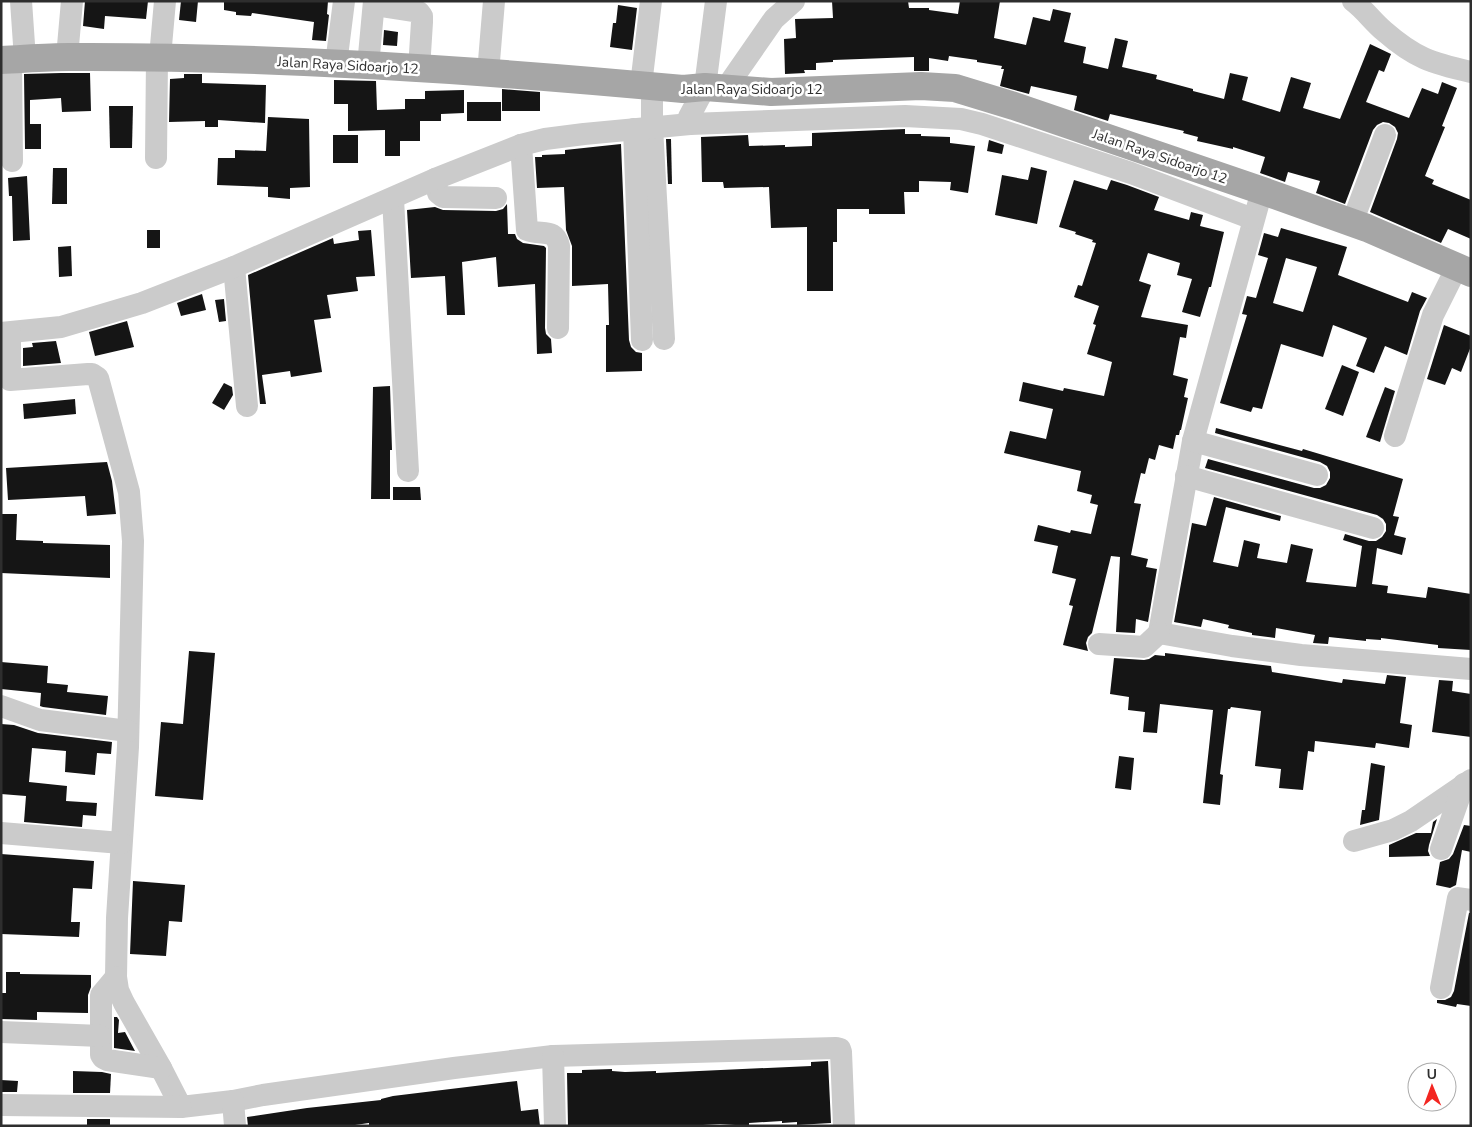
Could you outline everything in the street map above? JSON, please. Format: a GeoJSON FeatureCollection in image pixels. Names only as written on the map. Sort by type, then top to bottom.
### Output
{"type":"FeatureCollection","features":[{"type":"Feature","properties":{"kind":"main road","name":"Jalan Raya Sidoarjo 12"},"geometry":{"type":"LineString","coordinates":[[13,59],[67,56],[250,59],[419,68],[488,74],[647,107],[683,89],[703,100],[770,108],[921,86],[955,88],[1023,109],[1258,205],[1352,223],[1457,275]]}},
{"type":"Feature","properties":{"kind":"street"},"geometry":{"type":"LineString","coordinates":[[12,161],[13,59],[21,1]]}},
{"type":"Feature","properties":{"kind":"street"},"geometry":{"type":"LineString","coordinates":[[67,56],[72,1]]}},
{"type":"Feature","properties":{"kind":"street"},"geometry":{"type":"LineString","coordinates":[[156,158],[158,58],[166,1]]}},
{"type":"Feature","properties":{"kind":"street"},"geometry":{"type":"LineString","coordinates":[[336,64],[344,1]]}},
{"type":"Feature","properties":{"kind":"street"},"geometry":{"type":"LineString","coordinates":[[488,74],[494,1]]}},
{"type":"Feature","properties":{"kind":"street"},"geometry":{"type":"LineString","coordinates":[[642,340],[647,107],[652,1]]}},
{"type":"Feature","properties":{"kind":"street"},"geometry":{"type":"LineString","coordinates":[[703,100],[716,1]]}},
{"type":"Feature","properties":{"kind":"street"},"geometry":{"type":"LineString","coordinates":[[703,100],[774,19],[794,1]]}},
{"type":"Feature","properties":{"kind":"street"},"geometry":{"type":"LineString","coordinates":[[1353,1],[1409,52],[1427,60],[1471,72]]}},
{"type":"Feature","properties":{"kind":"street"},"geometry":{"type":"LineString","coordinates":[[368,66],[374,3],[419,12],[422,16],[419,68]]}},
{"type":"Feature","properties":{"kind":"street"},"geometry":{"type":"LineString","coordinates":[[181,1107],[124,1003],[118,990],[116,977],[117,918],[128,731],[133,580],[133,542],[129,492],[113,438],[100,382],[96,376],[88,374],[5,380],[6,333],[61,327],[142,303],[234,267],[435,179],[521,145],[564,136],[647,107],[703,100],[770,108]]}},
{"type":"Feature","properties":{"kind":"street"},"geometry":{"type":"LineString","coordinates":[[647,107],[664,339]]}},
{"type":"Feature","properties":{"kind":"street"},"geometry":{"type":"LineString","coordinates":[[1352,223],[1385,135]]}},
{"type":"Feature","properties":{"kind":"street"},"geometry":{"type":"LineString","coordinates":[[521,145],[527,230],[553,234],[558,241],[558,328]]}},
{"type":"Feature","properties":{"kind":"street"},"geometry":{"type":"LineString","coordinates":[[435,179],[438,193],[443,197],[496,198]]}},
{"type":"Feature","properties":{"kind":"street"},"geometry":{"type":"LineString","coordinates":[[393,199],[408,471]]}},
{"type":"Feature","properties":{"kind":"street"},"geometry":{"type":"LineString","coordinates":[[1099,644],[1144,646],[1159,633],[1193,441],[1258,205]]}},
{"type":"Feature","properties":{"kind":"street"},"geometry":{"type":"LineString","coordinates":[[234,267],[247,406]]}},
{"type":"Feature","properties":{"kind":"street"},"geometry":{"type":"LineString","coordinates":[[1395,436],[1433,315],[1457,275]]}},
{"type":"Feature","properties":{"kind":"street"},"geometry":{"type":"LineString","coordinates":[[1193,441],[1316,475]]}},
{"type":"Feature","properties":{"kind":"street"},"geometry":{"type":"LineString","coordinates":[[1186,476],[1373,528]]}},
{"type":"Feature","properties":{"kind":"street"},"geometry":{"type":"LineString","coordinates":[[1159,633],[1301,656],[1471,669]]}},
{"type":"Feature","properties":{"kind":"street"},"geometry":{"type":"LineString","coordinates":[[1,706],[40,720],[128,731]]}},
{"type":"Feature","properties":{"kind":"street"},"geometry":{"type":"LineString","coordinates":[[1354,841],[1394,830],[1411,821],[1467,782]]}},
{"type":"Feature","properties":{"kind":"street"},"geometry":{"type":"LineString","coordinates":[[1441,849],[1467,782]]}},
{"type":"Feature","properties":{"kind":"street"},"geometry":{"type":"LineString","coordinates":[[1,833],[121,843]]}},
{"type":"Feature","properties":{"kind":"street"},"geometry":{"type":"LineString","coordinates":[[1441,988],[1458,898],[1471,900]]}},
{"type":"Feature","properties":{"kind":"street"},"geometry":{"type":"LineString","coordinates":[[116,977],[101,995],[101,1055],[103,1058],[161,1068]]}},
{"type":"Feature","properties":{"kind":"street"},"geometry":{"type":"LineString","coordinates":[[1,1032],[101,1036]]}},
{"type":"Feature","properties":{"kind":"street"},"geometry":{"type":"LineString","coordinates":[[1,1105],[181,1107],[233,1101],[358,1081],[553,1056],[836,1048],[841,1052],[844,1126]]}},
{"type":"Feature","properties":{"kind":"street"},"geometry":{"type":"LineString","coordinates":[[553,1056],[555,1126]]}},
{"type":"Feature","properties":{"kind":"street"},"geometry":{"type":"LineString","coordinates":[[233,1101],[235,1126]]}},
{"type":"Feature","properties":{"kind":"building"},"geometry":{"type":"Polygon","coordinates":[[[85,1],[148,1],[146,19],[105,16],[104,29],[83,26],[85,1]]]}},
{"type":"Feature","properties":{"kind":"building"},"geometry":{"type":"Polygon","coordinates":[[[181,1],[198,1],[196,22],[179,20],[181,1]]]}},
{"type":"Feature","properties":{"kind":"building"},"geometry":{"type":"Polygon","coordinates":[[[224,1],[328,1],[327,14],[329,15],[326,41],[312,40],[314,22],[252,13],[251,16],[236,15],[236,12],[224,10],[224,1]]]}},
{"type":"Feature","properties":{"kind":"building"},"geometry":{"type":"Polygon","coordinates":[[[832,1],[908,1],[909,8],[929,8],[929,10],[958,14],[960,1],[1000,1],[994,38],[1026,45],[1033,17],[1050,21],[1053,9],[1071,13],[1064,42],[1086,47],[1083,63],[1108,69],[1115,38],[1128,41],[1122,67],[1157,75],[1156,79],[1224,99],[1230,73],[1248,77],[1242,100],[1280,112],[1291,77],[1311,83],[1303,108],[1340,119],[1370,44],[1391,54],[1384,72],[1379,70],[1366,102],[1409,118],[1422,88],[1438,94],[1442,82],[1457,88],[1442,126],[1445,127],[1425,176],[1434,180],[1432,184],[1471,200],[1471,239],[1448,229],[1441,243],[1370,212],[1397,139],[1398,133],[1395,127],[1389,123],[1383,122],[1373,130],[1345,204],[1316,193],[1320,181],[1288,172],[1285,182],[1260,173],[1265,157],[1233,147],[1233,149],[1197,141],[1198,137],[1183,133],[1184,131],[1110,114],[1108,121],[1074,110],[1077,96],[1031,86],[1029,94],[1000,86],[1004,69],[1001,69],[1002,66],[977,62],[977,60],[949,56],[948,61],[929,58],[929,71],[914,71],[914,57],[833,60],[833,62],[816,63],[816,70],[804,70],[805,73],[785,74],[784,39],[796,38],[795,19],[833,18],[832,1]]]}},
{"type":"Feature","properties":{"kind":"building"},"geometry":{"type":"Polygon","coordinates":[[[618,5],[637,8],[632,50],[610,47],[613,23],[616,23],[618,5]]]}},
{"type":"Feature","properties":{"kind":"building"},"geometry":{"type":"Polygon","coordinates":[[[384,30],[398,32],[397,46],[383,45],[384,30]]]}},
{"type":"Feature","properties":{"kind":"building"},"geometry":{"type":"Polygon","coordinates":[[[90,73],[91,111],[62,112],[61,98],[30,100],[30,124],[41,124],[41,149],[25,149],[24,74],[90,73]]]}},
{"type":"Feature","properties":{"kind":"building"},"geometry":{"type":"Polygon","coordinates":[[[184,74],[202,74],[202,83],[266,85],[265,123],[218,120],[218,127],[205,127],[205,121],[169,122],[170,79],[184,78],[184,74]]]}},
{"type":"Feature","properties":{"kind":"building"},"geometry":{"type":"Polygon","coordinates":[[[334,80],[376,81],[377,110],[405,109],[405,99],[425,99],[425,91],[464,90],[464,113],[441,114],[441,121],[420,121],[420,141],[400,141],[400,156],[385,156],[385,130],[348,131],[348,104],[334,104],[334,80]]]}},
{"type":"Feature","properties":{"kind":"building"},"geometry":{"type":"Polygon","coordinates":[[[502,89],[540,92],[540,111],[502,111],[502,89]]]}},
{"type":"Feature","properties":{"kind":"building"},"geometry":{"type":"Polygon","coordinates":[[[467,102],[501,102],[501,121],[467,121],[467,102]]]}},
{"type":"Feature","properties":{"kind":"building"},"geometry":{"type":"Polygon","coordinates":[[[109,106],[133,106],[132,148],[110,148],[109,106]]]}},
{"type":"Feature","properties":{"kind":"building"},"geometry":{"type":"Polygon","coordinates":[[[268,117],[309,119],[310,187],[290,188],[290,199],[268,197],[268,187],[217,185],[218,158],[235,158],[235,150],[266,151],[268,117]]]}},
{"type":"Feature","properties":{"kind":"building"},"geometry":{"type":"Polygon","coordinates":[[[905,129],[905,134],[950,137],[950,143],[975,146],[968,193],[950,190],[951,182],[919,181],[919,192],[904,192],[905,214],[869,214],[869,209],[837,209],[837,242],[833,242],[833,291],[807,291],[807,227],[771,228],[769,187],[724,188],[723,182],[702,182],[701,137],[748,135],[749,146],[812,146],[812,133],[905,129]]]}},
{"type":"Feature","properties":{"kind":"building"},"geometry":{"type":"Polygon","coordinates":[[[333,135],[358,135],[358,163],[333,163],[333,135]]]}},
{"type":"Feature","properties":{"kind":"building"},"geometry":{"type":"Polygon","coordinates":[[[666,139],[671,139],[672,184],[668,184],[666,139]]]}},
{"type":"Feature","properties":{"kind":"building"},"geometry":{"type":"Polygon","coordinates":[[[989,140],[1004,145],[1002,154],[987,151],[989,140]]]}},
{"type":"Feature","properties":{"kind":"building"},"geometry":{"type":"Polygon","coordinates":[[[621,144],[629,340],[631,347],[636,352],[642,353],[642,371],[606,372],[606,325],[609,325],[608,284],[572,286],[572,246],[566,230],[564,187],[537,188],[535,157],[565,154],[565,150],[621,144]]]}},
{"type":"Feature","properties":{"kind":"building"},"geometry":{"type":"Polygon","coordinates":[[[1031,167],[1047,171],[1037,224],[995,215],[1002,175],[1028,180],[1031,167]]]}},
{"type":"Feature","properties":{"kind":"building"},"geometry":{"type":"Polygon","coordinates":[[[53,168],[67,168],[67,204],[52,204],[53,168]]]}},
{"type":"Feature","properties":{"kind":"building"},"geometry":{"type":"Polygon","coordinates":[[[27,176],[30,240],[13,241],[12,196],[9,196],[8,178],[27,176]]]}},
{"type":"Feature","properties":{"kind":"building"},"geometry":{"type":"Polygon","coordinates":[[[1074,180],[1107,190],[1111,180],[1127,185],[1159,197],[1154,210],[1189,220],[1191,212],[1203,215],[1200,226],[1224,232],[1211,287],[1209,287],[1200,317],[1182,312],[1192,279],[1177,275],[1180,263],[1148,253],[1139,281],[1151,285],[1141,317],[1188,325],[1186,338],[1180,337],[1173,375],[1188,379],[1184,397],[1188,398],[1181,430],[1179,435],[1176,435],[1173,449],[1159,445],[1155,460],[1149,458],[1145,474],[1141,473],[1134,503],[1141,504],[1131,555],[1148,559],[1146,567],[1157,569],[1148,622],[1136,619],[1135,633],[1116,632],[1120,557],[1111,556],[1092,633],[1086,643],[1088,651],[1063,645],[1073,606],[1069,605],[1076,579],[1052,573],[1058,546],[1034,541],[1038,525],[1070,533],[1071,530],[1091,534],[1098,505],[1090,503],[1092,495],[1077,491],[1081,471],[1004,453],[1010,431],[1046,439],[1053,409],[1019,401],[1023,382],[1063,391],[1064,388],[1104,396],[1112,362],[1087,354],[1096,325],[1093,324],[1099,306],[1074,297],[1078,285],[1082,286],[1096,243],[1092,242],[1093,240],[1075,234],[1076,232],[1059,227],[1074,180]]]}},
{"type":"Feature","properties":{"kind":"building"},"geometry":{"type":"Polygon","coordinates":[[[507,204],[508,234],[515,234],[517,239],[523,243],[544,246],[546,248],[545,328],[546,334],[551,339],[552,353],[537,354],[535,284],[498,287],[496,257],[462,262],[465,315],[447,315],[445,276],[411,278],[407,210],[435,207],[443,210],[496,211],[503,209],[507,204]]]}},
{"type":"Feature","properties":{"kind":"building"},"geometry":{"type":"Polygon","coordinates":[[[1281,228],[1347,247],[1338,275],[1408,302],[1412,292],[1427,298],[1420,311],[1407,355],[1385,346],[1374,373],[1356,366],[1367,338],[1333,325],[1323,357],[1281,344],[1262,409],[1253,407],[1251,412],[1220,403],[1247,315],[1242,314],[1247,296],[1256,298],[1268,258],[1258,255],[1264,233],[1278,237],[1281,228]],[[1286,258],[1273,303],[1303,312],[1317,267],[1286,258]]]}},
{"type":"Feature","properties":{"kind":"building"},"geometry":{"type":"Polygon","coordinates":[[[147,230],[160,230],[160,248],[147,248],[147,230]]]}},
{"type":"Feature","properties":{"kind":"building"},"geometry":{"type":"Polygon","coordinates":[[[371,230],[375,276],[356,277],[358,291],[327,295],[331,318],[314,320],[322,372],[291,377],[290,371],[262,375],[266,404],[260,404],[248,275],[333,238],[334,244],[359,240],[358,231],[371,230]]]}},
{"type":"Feature","properties":{"kind":"building"},"geometry":{"type":"Polygon","coordinates":[[[71,246],[72,276],[59,277],[58,247],[71,246]]]}},
{"type":"Feature","properties":{"kind":"building"},"geometry":{"type":"Polygon","coordinates":[[[202,294],[206,310],[181,316],[177,303],[202,294]]]}},
{"type":"Feature","properties":{"kind":"building"},"geometry":{"type":"Polygon","coordinates":[[[224,299],[226,321],[219,322],[215,300],[224,299]]]}},
{"type":"Feature","properties":{"kind":"building"},"geometry":{"type":"Polygon","coordinates":[[[127,321],[134,347],[95,356],[89,332],[127,321]]]}},
{"type":"Feature","properties":{"kind":"building"},"geometry":{"type":"Polygon","coordinates":[[[1444,325],[1471,336],[1471,346],[1461,372],[1452,368],[1445,385],[1427,379],[1444,325]]]}},
{"type":"Feature","properties":{"kind":"building"},"geometry":{"type":"Polygon","coordinates":[[[56,341],[61,363],[23,366],[23,348],[33,347],[32,343],[56,341]]]}},
{"type":"Feature","properties":{"kind":"building"},"geometry":{"type":"Polygon","coordinates":[[[1342,365],[1359,372],[1343,416],[1325,409],[1342,365]]]}},
{"type":"Feature","properties":{"kind":"building"},"geometry":{"type":"Polygon","coordinates":[[[224,383],[232,387],[233,395],[224,410],[212,403],[224,383]]]}},
{"type":"Feature","properties":{"kind":"building"},"geometry":{"type":"Polygon","coordinates":[[[390,386],[392,450],[390,450],[390,499],[371,499],[373,387],[390,386]]]}},
{"type":"Feature","properties":{"kind":"building"},"geometry":{"type":"Polygon","coordinates":[[[1385,387],[1395,391],[1380,442],[1366,437],[1385,387]]]}},
{"type":"Feature","properties":{"kind":"building"},"geometry":{"type":"Polygon","coordinates":[[[75,399],[76,414],[24,419],[23,404],[75,399]]]}},
{"type":"Feature","properties":{"kind":"building"},"geometry":{"type":"Polygon","coordinates":[[[1216,428],[1302,451],[1303,449],[1403,479],[1393,516],[1399,517],[1394,535],[1406,538],[1402,555],[1377,548],[1372,584],[1388,586],[1387,593],[1426,598],[1428,587],[1471,594],[1471,650],[1438,648],[1438,645],[1381,638],[1381,640],[1366,639],[1366,641],[1329,637],[1328,644],[1313,643],[1315,635],[1276,628],[1275,638],[1252,635],[1252,633],[1228,628],[1229,625],[1203,619],[1201,627],[1174,622],[1192,523],[1206,526],[1214,497],[1281,516],[1280,521],[1226,507],[1213,562],[1238,567],[1244,540],[1260,544],[1257,558],[1287,563],[1291,544],[1313,549],[1306,582],[1356,587],[1362,546],[1343,540],[1345,534],[1369,541],[1376,541],[1386,531],[1386,524],[1377,515],[1205,468],[1208,459],[1314,488],[1326,485],[1330,478],[1327,466],[1320,462],[1215,433],[1216,428]]]}},
{"type":"Feature","properties":{"kind":"building"},"geometry":{"type":"Polygon","coordinates":[[[107,462],[112,481],[116,514],[87,516],[85,496],[8,500],[6,468],[107,462]]]}},
{"type":"Feature","properties":{"kind":"building"},"geometry":{"type":"Polygon","coordinates":[[[393,487],[420,487],[421,500],[393,500],[393,487]]]}},
{"type":"Feature","properties":{"kind":"building"},"geometry":{"type":"Polygon","coordinates":[[[1,514],[17,514],[16,540],[43,541],[43,543],[110,545],[110,578],[1,573],[1,514]]]}},
{"type":"Feature","properties":{"kind":"building"},"geometry":{"type":"Polygon","coordinates":[[[189,651],[215,653],[203,800],[155,796],[161,722],[183,724],[189,651]]]}},
{"type":"Feature","properties":{"kind":"building"},"geometry":{"type":"Polygon","coordinates":[[[1165,653],[1271,666],[1272,672],[1342,683],[1343,679],[1385,684],[1387,675],[1406,677],[1400,723],[1412,725],[1409,748],[1376,743],[1375,748],[1315,741],[1314,752],[1308,751],[1303,790],[1279,788],[1281,769],[1255,766],[1261,711],[1231,707],[1228,709],[1220,774],[1223,775],[1220,805],[1203,803],[1213,710],[1160,704],[1157,733],[1143,732],[1145,712],[1128,710],[1129,697],[1110,694],[1114,658],[1144,660],[1155,655],[1165,656],[1165,653]]]}},
{"type":"Feature","properties":{"kind":"building"},"geometry":{"type":"Polygon","coordinates":[[[1,662],[48,666],[47,683],[68,685],[67,692],[108,696],[106,715],[43,707],[40,706],[41,693],[1,689],[1,662]]]}},
{"type":"Feature","properties":{"kind":"building"},"geometry":{"type":"Polygon","coordinates":[[[1439,680],[1453,681],[1452,691],[1471,694],[1471,737],[1432,732],[1439,680]]]}},
{"type":"Feature","properties":{"kind":"building"},"geometry":{"type":"Polygon","coordinates":[[[1,724],[14,725],[38,733],[112,742],[111,754],[97,753],[95,775],[65,772],[66,751],[32,748],[29,782],[67,786],[66,801],[97,803],[96,816],[83,815],[82,827],[24,822],[26,796],[1,794],[1,724]]]}},
{"type":"Feature","properties":{"kind":"building"},"geometry":{"type":"Polygon","coordinates":[[[1119,756],[1134,758],[1131,790],[1115,788],[1119,756]]]}},
{"type":"Feature","properties":{"kind":"building"},"geometry":{"type":"Polygon","coordinates":[[[1371,763],[1385,766],[1379,820],[1360,825],[1362,810],[1365,810],[1371,763]]]}},
{"type":"Feature","properties":{"kind":"building"},"geometry":{"type":"Polygon","coordinates":[[[1437,819],[1429,845],[1428,851],[1430,856],[1389,857],[1389,845],[1416,833],[1431,833],[1433,822],[1437,819]]]}},
{"type":"Feature","properties":{"kind":"building"},"geometry":{"type":"Polygon","coordinates":[[[1464,825],[1471,826],[1471,852],[1462,850],[1456,885],[1450,888],[1436,885],[1440,862],[1449,859],[1453,854],[1464,825]]]}},
{"type":"Feature","properties":{"kind":"building"},"geometry":{"type":"Polygon","coordinates":[[[1,854],[94,861],[92,889],[73,888],[71,922],[80,922],[79,937],[1,934],[1,854]]]}},
{"type":"Feature","properties":{"kind":"building"},"geometry":{"type":"Polygon","coordinates":[[[133,881],[185,885],[182,922],[169,921],[166,956],[130,954],[133,881]]]}},
{"type":"Feature","properties":{"kind":"building"},"geometry":{"type":"Polygon","coordinates":[[[1469,913],[1471,913],[1471,1006],[1457,1004],[1456,1007],[1437,1003],[1437,1000],[1445,1000],[1451,997],[1454,991],[1469,913]]]}},
{"type":"Feature","properties":{"kind":"building"},"geometry":{"type":"Polygon","coordinates":[[[6,972],[20,972],[20,974],[91,975],[88,1013],[37,1012],[37,1020],[1,1019],[1,993],[6,993],[6,972]]]}},
{"type":"Feature","properties":{"kind":"building"},"geometry":{"type":"Polygon","coordinates":[[[114,1017],[117,1017],[119,1020],[118,1033],[125,1032],[135,1051],[114,1048],[114,1017]]]}},
{"type":"Feature","properties":{"kind":"building"},"geometry":{"type":"Polygon","coordinates":[[[828,1061],[831,1123],[797,1125],[797,1122],[782,1123],[782,1121],[749,1123],[749,1125],[568,1126],[567,1073],[582,1073],[582,1070],[612,1069],[612,1071],[625,1072],[656,1071],[656,1073],[811,1066],[811,1062],[828,1061]]]}},
{"type":"Feature","properties":{"kind":"building"},"geometry":{"type":"Polygon","coordinates":[[[73,1071],[111,1074],[110,1093],[73,1093],[73,1071]]]}},
{"type":"Feature","properties":{"kind":"building"},"geometry":{"type":"Polygon","coordinates":[[[1,1080],[18,1081],[17,1092],[1,1092],[1,1080]]]}},
{"type":"Feature","properties":{"kind":"building"},"geometry":{"type":"Polygon","coordinates":[[[517,1081],[521,1111],[538,1109],[540,1126],[369,1126],[369,1123],[348,1126],[248,1126],[247,1117],[381,1100],[393,1096],[517,1081]]]}},
{"type":"Feature","properties":{"kind":"building"},"geometry":{"type":"Polygon","coordinates":[[[87,1119],[110,1119],[110,1126],[87,1126],[87,1119]]]}}]}
